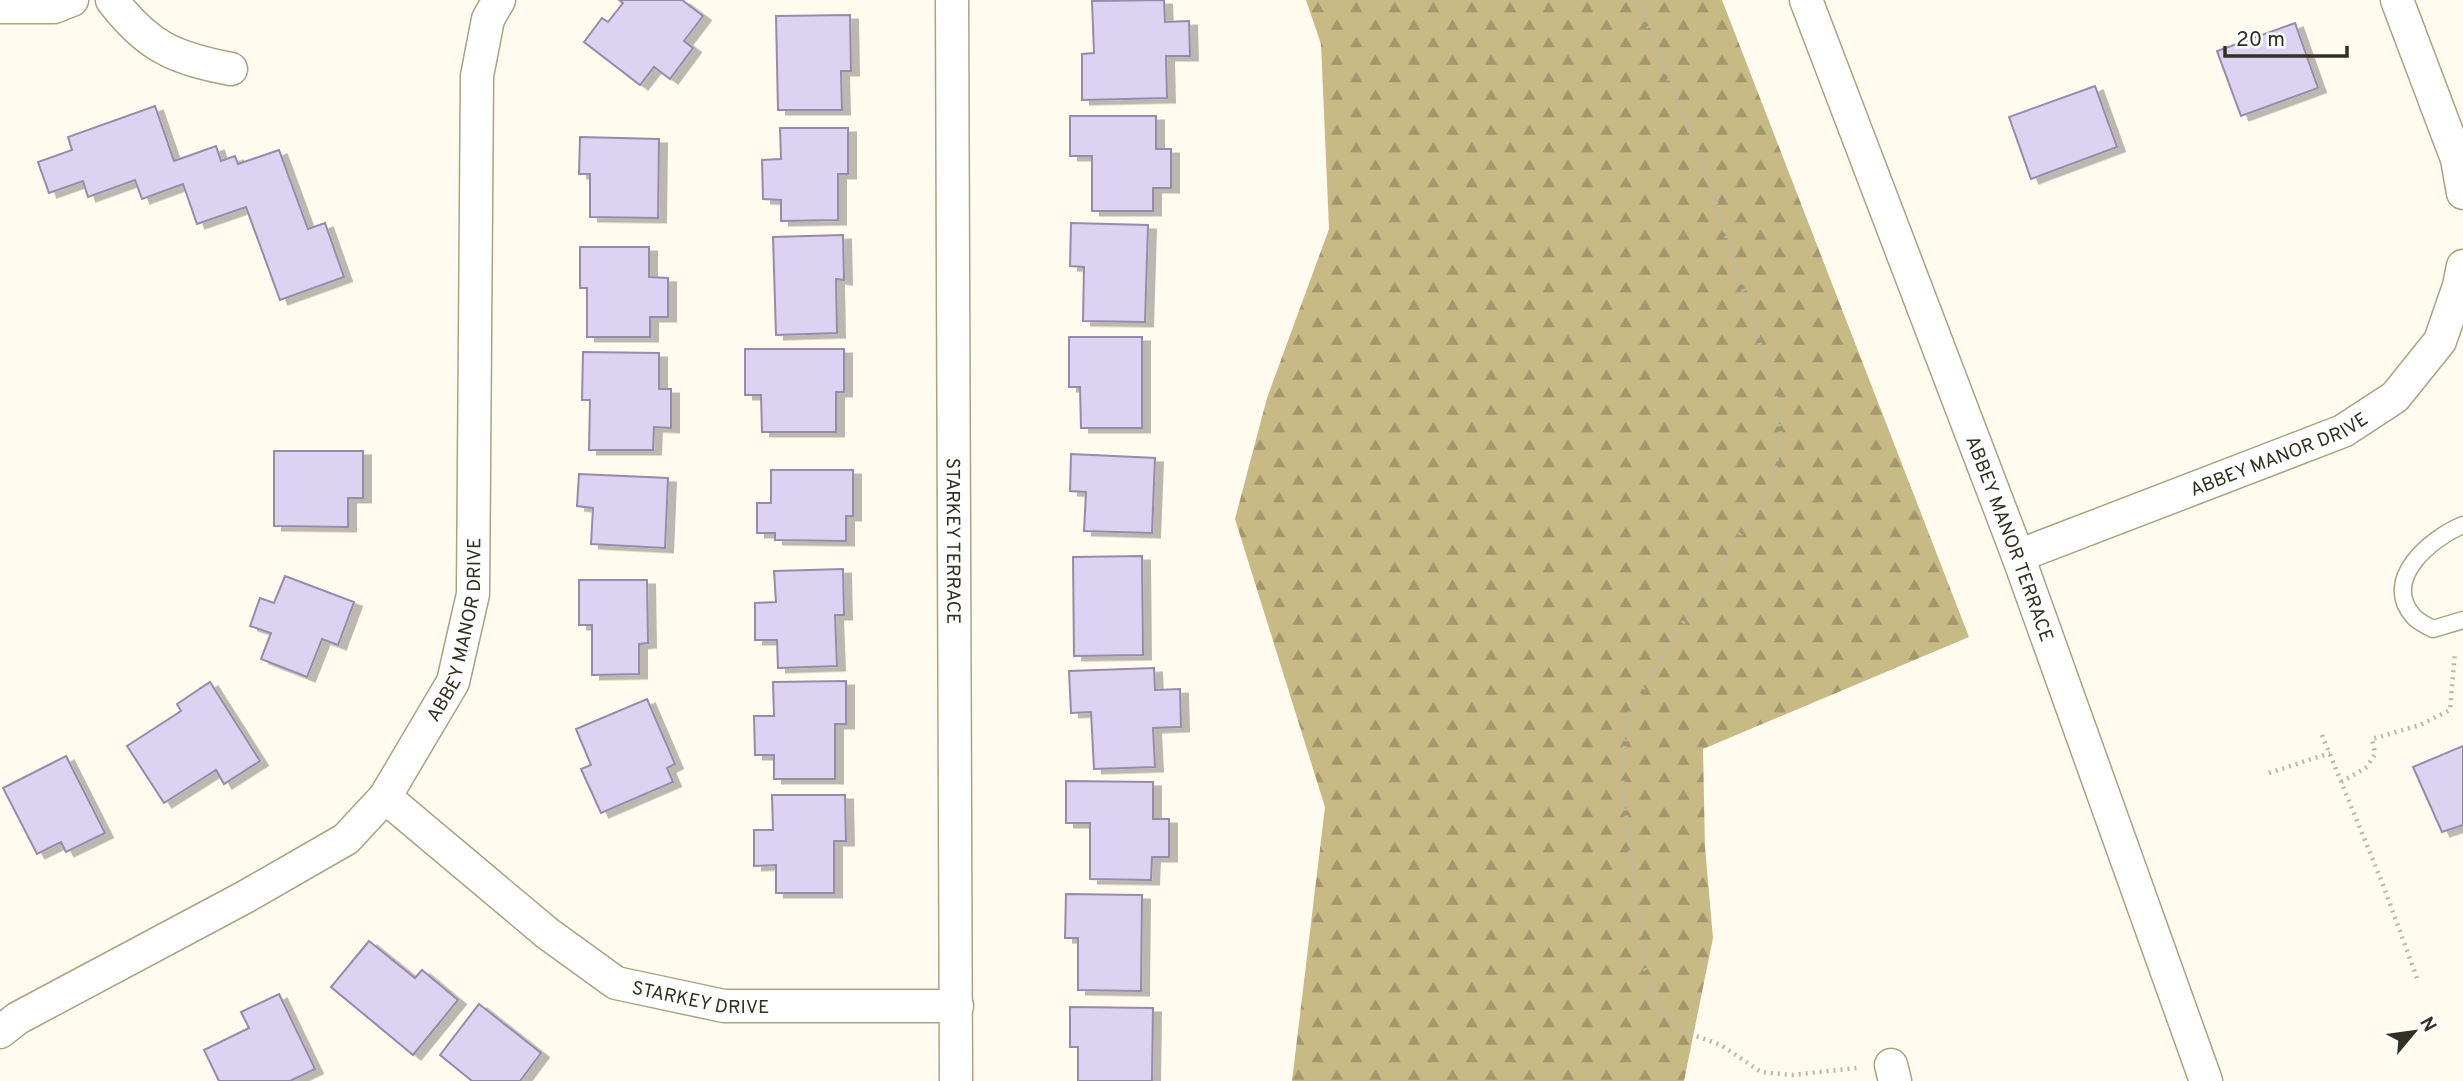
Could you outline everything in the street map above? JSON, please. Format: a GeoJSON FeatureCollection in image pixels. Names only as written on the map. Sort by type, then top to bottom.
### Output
{"type":"FeatureCollection","features":[{"type":"Feature","properties":{"kind":"street"},"geometry":{"type":"LineString","coordinates":[[0,7],[54,7],[72,0]]}},
{"type":"Feature","properties":{"kind":"street"},"geometry":{"type":"LineString","coordinates":[[112,0],[130,23],[161,48],[193,62],[231,69]]}},
{"type":"Feature","properties":{"kind":"street","name":"ABBEY MANOR DRIVE"},"geometry":{"type":"LineString","coordinates":[[0,1031],[18,1018],[245,897],[346,839],[385,797],[453,682],[473,594],[477,76],[488,19],[499,0]]}},
{"type":"Feature","properties":{"kind":"street","name":"STARKEY TERRACE"},"geometry":{"type":"LineString","coordinates":[[952,0],[956,1081]]}},
{"type":"Feature","properties":{"kind":"street","name":"ABBEY MANOR TERRACE"},"geometry":{"type":"LineString","coordinates":[[1806,0],[2018,556],[2206,1081]]}},
{"type":"Feature","properties":{"kind":"street"},"geometry":{"type":"LineString","coordinates":[[2397,0],[2458,159],[2463,193]]}},
{"type":"Feature","properties":{"kind":"street","name":"ABBEY MANOR DRIVE"},"geometry":{"type":"LineString","coordinates":[[2018,556],[2343,431],[2395,397],[2440,341],[2463,267]]}},
{"type":"Feature","properties":{"kind":"street","name":"STARKEY DRIVE"},"geometry":{"type":"LineString","coordinates":[[385,797],[547,933],[616,983],[724,1006],[957,1006]]}},
{"type":"Feature","properties":{"kind":"lane"},"geometry":{"type":"LineString","coordinates":[[2463,525],[2428,545],[2414,560],[2404,582],[2403,600],[2414,618],[2433,629],[2463,620]]}},
{"type":"Feature","properties":{"kind":"path"},"geometry":{"type":"LineString","coordinates":[[1638,0],[1710,184],[1774,392],[1782,439],[1771,486],[1658,662],[1630,711],[1621,771],[1644,966],[1660,1012],[1680,1030],[1721,1045],[1761,1072],[1792,1075],[1893,1073]]}},
{"type":"Feature","properties":{"kind":"path"},"geometry":{"type":"LineString","coordinates":[[2341,782],[2367,767],[2375,754],[2372,739],[2420,725],[2450,710],[2455,652],[2463,649]]}},
{"type":"Feature","properties":{"kind":"path"},"geometry":{"type":"LineString","coordinates":[[2322,735],[2382,882],[2418,981]]}},
{"type":"Feature","properties":{"kind":"path"},"geometry":{"type":"LineString","coordinates":[[2269,773],[2330,753]]}},
{"type":"Feature","properties":{"kind":"green space"},"geometry":{"type":"Polygon","coordinates":[[[1306,0],[1722,0],[1969,637],[1703,749],[1705,847],[1713,938],[1684,1081],[1292,1081],[1325,807],[1235,519],[1267,398],[1329,229],[1321,44],[1306,0]]]}},
{"type":"Feature","properties":{"kind":"building"},"geometry":{"type":"Polygon","coordinates":[[[619,0],[682,0],[703,16],[684,41],[693,48],[670,79],[654,67],[640,85],[584,42],[602,18],[608,22],[623,3],[619,0]]]}},
{"type":"Feature","properties":{"kind":"building"},"geometry":{"type":"Polygon","coordinates":[[[1164,0],[1165,22],[1189,21],[1190,56],[1166,56],[1167,98],[1082,100],[1082,54],[1094,53],[1092,1],[1164,0]]]}},
{"type":"Feature","properties":{"kind":"building"},"geometry":{"type":"Polygon","coordinates":[[[850,15],[851,71],[841,71],[842,110],[778,110],[776,16],[850,15]]]}},
{"type":"Feature","properties":{"kind":"building"},"geometry":{"type":"Polygon","coordinates":[[[2295,23],[2318,88],[2241,116],[2217,51],[2295,23]]]}},
{"type":"Feature","properties":{"kind":"building"},"geometry":{"type":"Polygon","coordinates":[[[2095,86],[2117,147],[2031,179],[2009,117],[2095,86]]]}},
{"type":"Feature","properties":{"kind":"building"},"geometry":{"type":"Polygon","coordinates":[[[155,106],[174,161],[216,146],[221,161],[235,156],[238,164],[279,150],[308,229],[325,223],[344,277],[280,300],[246,207],[197,224],[183,184],[142,199],[135,180],[88,197],[83,181],[49,193],[38,162],[72,150],[68,137],[155,106]]]}},
{"type":"Feature","properties":{"kind":"building"},"geometry":{"type":"Polygon","coordinates":[[[1070,116],[1156,116],[1156,149],[1171,149],[1171,188],[1153,188],[1153,211],[1092,211],[1092,156],[1070,156],[1070,116]]]}},
{"type":"Feature","properties":{"kind":"building"},"geometry":{"type":"Polygon","coordinates":[[[780,128],[848,128],[848,174],[838,174],[838,220],[781,221],[781,200],[763,199],[762,160],[781,159],[780,128]]]}},
{"type":"Feature","properties":{"kind":"building"},"geometry":{"type":"Polygon","coordinates":[[[580,137],[659,139],[658,218],[590,217],[590,174],[579,174],[580,137]]]}},
{"type":"Feature","properties":{"kind":"building"},"geometry":{"type":"Polygon","coordinates":[[[1071,223],[1148,225],[1145,322],[1083,321],[1084,267],[1070,266],[1071,223]]]}},
{"type":"Feature","properties":{"kind":"building"},"geometry":{"type":"Polygon","coordinates":[[[843,235],[844,280],[836,279],[837,333],[776,335],[773,237],[843,235]]]}},
{"type":"Feature","properties":{"kind":"building"},"geometry":{"type":"Polygon","coordinates":[[[580,247],[649,247],[649,277],[668,278],[668,317],[650,317],[650,337],[587,337],[587,288],[580,288],[580,247]]]}},
{"type":"Feature","properties":{"kind":"building"},"geometry":{"type":"Polygon","coordinates":[[[1069,337],[1142,337],[1142,428],[1081,428],[1080,387],[1069,387],[1069,337]]]}},
{"type":"Feature","properties":{"kind":"building"},"geometry":{"type":"Polygon","coordinates":[[[745,349],[844,349],[844,392],[836,392],[836,432],[762,432],[761,395],[745,395],[745,349]]]}},
{"type":"Feature","properties":{"kind":"building"},"geometry":{"type":"Polygon","coordinates":[[[583,352],[659,353],[659,389],[671,389],[671,428],[654,427],[653,450],[589,450],[590,400],[582,400],[583,352]]]}},
{"type":"Feature","properties":{"kind":"building"},"geometry":{"type":"Polygon","coordinates":[[[274,451],[363,451],[363,498],[348,498],[348,527],[274,526],[274,451]]]}},
{"type":"Feature","properties":{"kind":"building"},"geometry":{"type":"Polygon","coordinates":[[[1071,454],[1155,458],[1152,533],[1084,531],[1086,492],[1070,491],[1071,454]]]}},
{"type":"Feature","properties":{"kind":"building"},"geometry":{"type":"Polygon","coordinates":[[[771,470],[853,470],[853,516],[846,516],[846,541],[775,540],[775,533],[757,533],[757,503],[771,503],[771,470]]]}},
{"type":"Feature","properties":{"kind":"building"},"geometry":{"type":"Polygon","coordinates":[[[579,474],[668,478],[665,548],[591,544],[593,508],[577,506],[579,474]]]}},
{"type":"Feature","properties":{"kind":"building"},"geometry":{"type":"Polygon","coordinates":[[[1142,556],[1143,655],[1074,656],[1073,557],[1142,556]]]}},
{"type":"Feature","properties":{"kind":"building"},"geometry":{"type":"Polygon","coordinates":[[[843,569],[844,615],[835,615],[837,666],[778,668],[777,640],[755,640],[755,603],[776,602],[774,571],[843,569]]]}},
{"type":"Feature","properties":{"kind":"building"},"geometry":{"type":"Polygon","coordinates":[[[285,576],[354,602],[338,645],[322,639],[307,677],[261,659],[271,633],[250,626],[260,598],[274,603],[285,576]]]}},
{"type":"Feature","properties":{"kind":"building"},"geometry":{"type":"Polygon","coordinates":[[[579,580],[647,580],[648,643],[639,644],[639,674],[592,675],[592,625],[579,625],[579,580]]]}},
{"type":"Feature","properties":{"kind":"building"},"geometry":{"type":"Polygon","coordinates":[[[1154,668],[1155,690],[1180,689],[1181,727],[1153,728],[1155,767],[1094,769],[1091,712],[1071,713],[1069,671],[1154,668]]]}},
{"type":"Feature","properties":{"kind":"building"},"geometry":{"type":"Polygon","coordinates":[[[846,681],[846,724],[835,724],[835,779],[774,779],[774,755],[755,755],[754,716],[774,716],[773,682],[846,681]]]}},
{"type":"Feature","properties":{"kind":"building"},"geometry":{"type":"Polygon","coordinates":[[[210,682],[260,761],[224,784],[216,770],[164,803],[127,746],[181,711],[177,704],[210,682]]]}},
{"type":"Feature","properties":{"kind":"building"},"geometry":{"type":"Polygon","coordinates":[[[647,699],[675,764],[667,768],[673,782],[601,813],[581,769],[591,765],[576,729],[647,699]]]}},
{"type":"Feature","properties":{"kind":"building"},"geometry":{"type":"Polygon","coordinates":[[[2463,746],[2463,825],[2442,832],[2413,767],[2463,746]]]}},
{"type":"Feature","properties":{"kind":"building"},"geometry":{"type":"Polygon","coordinates":[[[66,756],[105,833],[66,852],[61,842],[37,854],[3,788],[66,756]]]}},
{"type":"Feature","properties":{"kind":"building"},"geometry":{"type":"Polygon","coordinates":[[[1066,781],[1153,782],[1153,819],[1169,819],[1169,857],[1152,857],[1151,880],[1090,879],[1090,823],[1066,823],[1066,781]]]}},
{"type":"Feature","properties":{"kind":"building"},"geometry":{"type":"Polygon","coordinates":[[[772,795],[845,795],[846,841],[834,841],[834,893],[776,893],[776,865],[754,866],[754,830],[773,830],[772,795]]]}},
{"type":"Feature","properties":{"kind":"building"},"geometry":{"type":"Polygon","coordinates":[[[1066,894],[1142,895],[1141,991],[1078,990],[1078,938],[1065,938],[1066,894]]]}},
{"type":"Feature","properties":{"kind":"building"},"geometry":{"type":"Polygon","coordinates":[[[369,941],[415,978],[422,970],[458,1000],[413,1055],[331,987],[369,941]]]}},
{"type":"Feature","properties":{"kind":"building"},"geometry":{"type":"Polygon","coordinates":[[[279,994],[315,1069],[290,1081],[219,1081],[204,1050],[249,1028],[241,1012],[279,994]]]}},
{"type":"Feature","properties":{"kind":"building"},"geometry":{"type":"Polygon","coordinates":[[[479,1004],[541,1053],[520,1081],[472,1081],[440,1055],[479,1004]]]}},
{"type":"Feature","properties":{"kind":"building"},"geometry":{"type":"Polygon","coordinates":[[[1070,1007],[1153,1008],[1152,1081],[1078,1081],[1078,1047],[1070,1047],[1070,1007]]]}}]}
